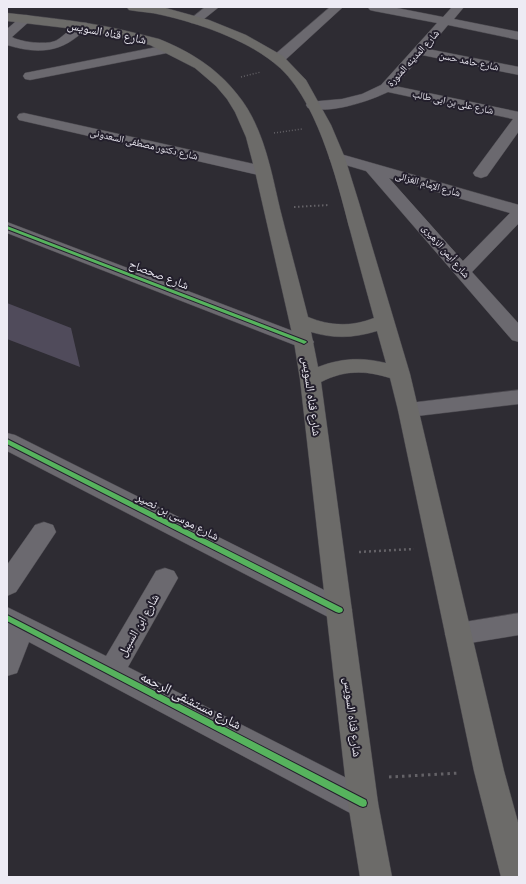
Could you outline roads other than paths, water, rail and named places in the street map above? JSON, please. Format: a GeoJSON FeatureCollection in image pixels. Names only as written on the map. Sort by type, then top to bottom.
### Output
{"type":"FeatureCollection","features":[{"type":"Feature","properties":{"kind":"main road"},"geometry":{"type":"LineString","coordinates":[[133,7],[162,11],[195,20],[242,38],[281,62],[301,83],[324,125],[337,158],[351,203],[400,374],[489,771],[518,877]]}},
{"type":"Feature","properties":{"kind":"main road"},"geometry":{"type":"LineString","coordinates":[[22,19],[44,17],[58,9]]}},
{"type":"Feature","properties":{"kind":"main road","name":"شارع قناه السويس"},"geometry":{"type":"LineString","coordinates":[[22,19],[120,32],[154,42],[167,48],[200,65],[221,83],[239,107],[253,137],[263,171],[304,342],[310,379],[362,791],[376,877]]}},
{"type":"Feature","properties":{"kind":"main road"},"geometry":{"type":"LineString","coordinates":[[299,321],[316,328],[340,332],[352,332],[369,328],[384,321]]}},
{"type":"Feature","properties":{"kind":"main road"},"geometry":{"type":"LineString","coordinates":[[310,379],[330,369],[342,366],[361,365],[381,368],[400,374]]}},
{"type":"Feature","properties":{"kind":"street"},"geometry":{"type":"LineString","coordinates":[[195,20],[213,7]]}},
{"type":"Feature","properties":{"kind":"street"},"geometry":{"type":"LineString","coordinates":[[281,62],[337,7]]}},
{"type":"Feature","properties":{"kind":"street"},"geometry":{"type":"LineString","coordinates":[[374,7],[519,36]]}},
{"type":"Feature","properties":{"kind":"street","name":"شارع المدينه المنورة"},"geometry":{"type":"LineString","coordinates":[[313,105],[342,103],[367,97],[386,88],[458,7]]}},
{"type":"Feature","properties":{"kind":"street"},"geometry":{"type":"LineString","coordinates":[[7,35],[22,19]]}},
{"type":"Feature","properties":{"kind":"street"},"geometry":{"type":"LineString","coordinates":[[7,40],[12,43],[54,47],[83,26]]}},
{"type":"Feature","properties":{"kind":"street"},"geometry":{"type":"LineString","coordinates":[[30,76],[167,48]]}},
{"type":"Feature","properties":{"kind":"street","name":"شارع حامد حسن"},"geometry":{"type":"LineString","coordinates":[[420,51],[519,71]]}},
{"type":"Feature","properties":{"kind":"street","name":"شارع على بن ابى طالب"},"geometry":{"type":"LineString","coordinates":[[386,88],[519,116]]}},
{"type":"Feature","properties":{"kind":"street","name":"شارع دكتور مصطفى السعدونى"},"geometry":{"type":"LineString","coordinates":[[24,117],[263,171]]}},
{"type":"Feature","properties":{"kind":"street"},"geometry":{"type":"LineString","coordinates":[[481,173],[519,121]]}},
{"type":"Feature","properties":{"kind":"street","name":"شارع الإمام الغزالى"},"geometry":{"type":"LineString","coordinates":[[337,158],[519,212]]}},
{"type":"Feature","properties":{"kind":"street","name":"شارع أيمن الزهيرى"},"geometry":{"type":"LineString","coordinates":[[372,168],[463,271],[511,314],[519,336]]}},
{"type":"Feature","properties":{"kind":"street"},"geometry":{"type":"LineString","coordinates":[[463,271],[519,212]]}},
{"type":"Feature","properties":{"kind":"street","name":"شارع صحصاح"},"geometry":{"type":"LineString","coordinates":[[7,227],[304,342]]}},
{"type":"Feature","properties":{"kind":"street"},"geometry":{"type":"LineString","coordinates":[[409,410],[519,397]]}},
{"type":"Feature","properties":{"kind":"street","name":"شارع موسى بن نصير"},"geometry":{"type":"LineString","coordinates":[[7,441],[339,610]]}},
{"type":"Feature","properties":{"kind":"street"},"geometry":{"type":"LineString","coordinates":[[7,585],[44,532]]}},
{"type":"Feature","properties":{"kind":"street","name":"شارع ابن السبيل"},"geometry":{"type":"LineString","coordinates":[[111,672],[165,578]]}},
{"type":"Feature","properties":{"kind":"street"},"geometry":{"type":"LineString","coordinates":[[7,664],[15,622]]}},
{"type":"Feature","properties":{"kind":"street","name":"شارع مستشفى الرحمه"},"geometry":{"type":"LineString","coordinates":[[15,622],[111,672],[362,791]]}},
{"type":"Feature","properties":{"kind":"street"},"geometry":{"type":"LineString","coordinates":[[458,634],[519,624]]}}]}
